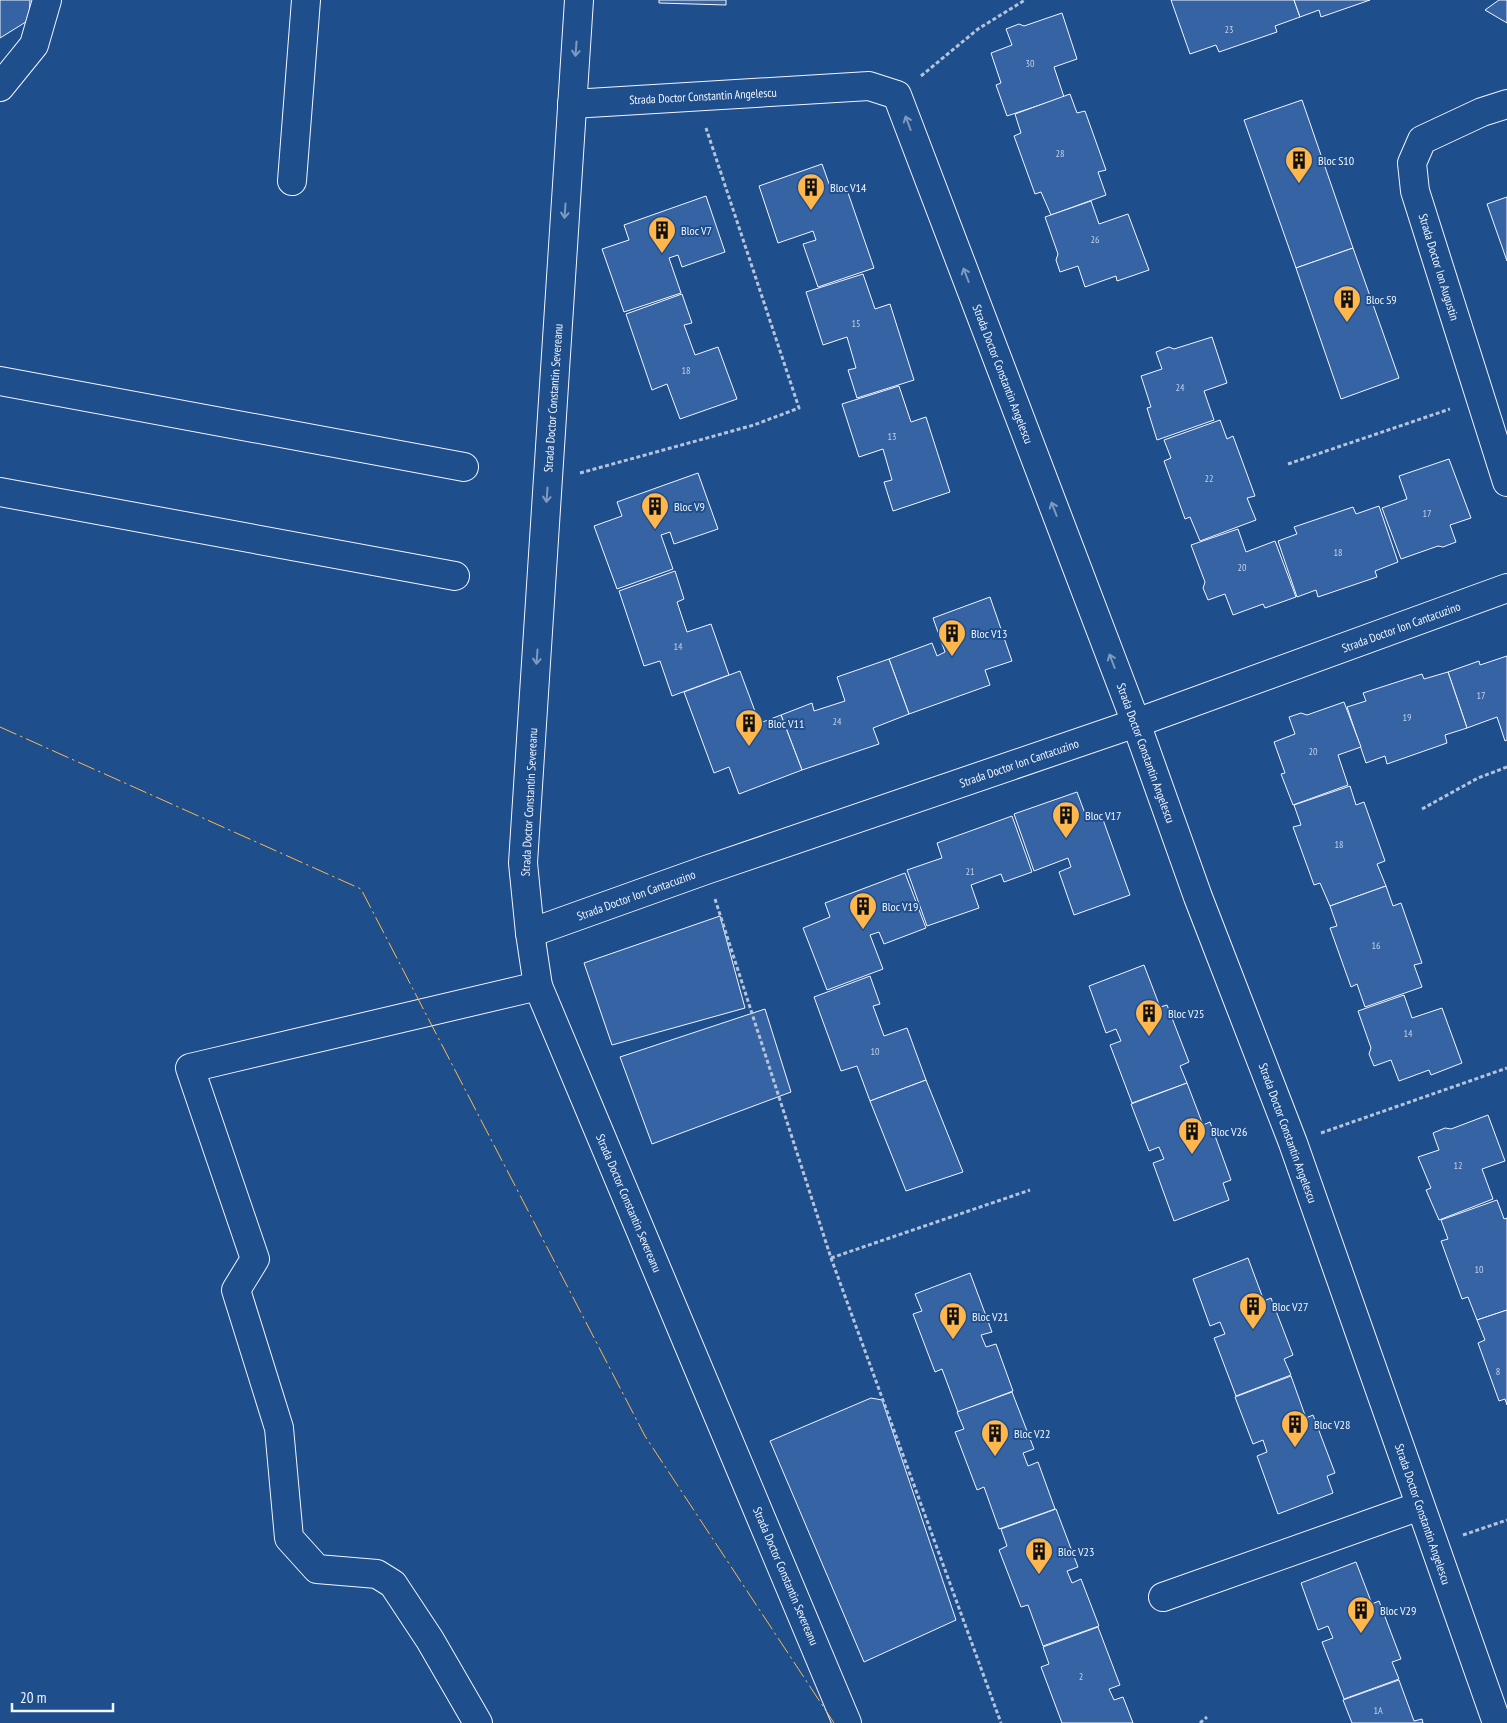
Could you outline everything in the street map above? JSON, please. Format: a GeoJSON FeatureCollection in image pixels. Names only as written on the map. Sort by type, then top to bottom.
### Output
{"type":"FeatureCollection","features":[{"type":"Feature","properties":{"kind":"street"},"geometry":{"type":"LineString","coordinates":[[0,87],[34,45],[47,0]]}},
{"type":"Feature","properties":{"kind":"street"},"geometry":{"type":"LineString","coordinates":[[292,181],[306,0]]}},
{"type":"Feature","properties":{"kind":"street","name":"Strada Doctor Constantin Severeanu"},"geometry":{"type":"LineString","coordinates":[[579,0],[524,863],[530,933],[538,986],[848,1723]]}},
{"type":"Feature","properties":{"kind":"street","name":"Strada Doctor Constantin Angelescu"},"geometry":{"type":"LineString","coordinates":[[572,104],[869,86],[897,95],[1136,722],[1198,897],[1293,1143],[1497,1723]]}},
{"type":"Feature","properties":{"kind":"street","name":"Strada Doctor Ion Augustin"},"geometry":{"type":"LineString","coordinates":[[1507,104],[1482,112],[1422,140],[1412,163],[1415,191],[1507,482]]}},
{"type":"Feature","properties":{"kind":"street"},"geometry":{"type":"LineString","coordinates":[[0,381],[464,467]]}},
{"type":"Feature","properties":{"kind":"street"},"geometry":{"type":"LineString","coordinates":[[0,492],[455,576]]}},
{"type":"Feature","properties":{"kind":"street","name":"Strada Doctor Ion Cantacuzino"},"geometry":{"type":"LineString","coordinates":[[530,933],[706,870],[1136,722],[1507,588]]}},
{"type":"Feature","properties":{"kind":"street"},"geometry":{"type":"LineString","coordinates":[[478,1723],[430,1640],[393,1584],[377,1574],[317,1569],[289,1538],[280,1428],[236,1290],[255,1259],[190,1068],[538,986]]}},
{"type":"Feature","properties":{"kind":"street"},"geometry":{"type":"LineString","coordinates":[[1163,1597],[1420,1506]]}},
{"type":"Feature","properties":{"kind":"path"},"geometry":{"type":"LineString","coordinates":[[897,95],[978,29],[1025,0]]}},
{"type":"Feature","properties":{"kind":"path"},"geometry":{"type":"LineString","coordinates":[[548,481],[754,425],[799,408],[695,97]]}},
{"type":"Feature","properties":{"kind":"path"},"geometry":{"type":"LineString","coordinates":[[1288,464],[1480,399]]}},
{"type":"Feature","properties":{"kind":"path"},"geometry":{"type":"LineString","coordinates":[[1422,809],[1478,778],[1507,767]]}},
{"type":"Feature","properties":{"kind":"path"},"geometry":{"type":"LineString","coordinates":[[706,870],[830,1258],[1001,1723]]}},
{"type":"Feature","properties":{"kind":"path"},"geometry":{"type":"LineString","coordinates":[[1293,1143],[1507,1068]]}},
{"type":"Feature","properties":{"kind":"path"},"geometry":{"type":"LineString","coordinates":[[830,1258],[1030,1190]]}},
{"type":"Feature","properties":{"kind":"path"},"geometry":{"type":"LineString","coordinates":[[1434,1544],[1507,1520]]}},
{"type":"Feature","properties":{"kind":"path"},"geometry":{"type":"LineString","coordinates":[[1200,1723],[1207,1717]]}},
{"type":"Feature","properties":{"kind":"building"},"geometry":{"type":"Polygon","coordinates":[[[0,0],[30,0],[29,20],[0,38],[0,0]]]}},
{"type":"Feature","properties":{"kind":"building"},"geometry":{"type":"Polygon","coordinates":[[[659,0],[726,0],[726,5],[659,3],[659,0]]]}},
{"type":"Feature","properties":{"kind":"building"},"geometry":{"type":"Polygon","coordinates":[[[1171,0],[1294,0],[1300,17],[1275,26],[1277,32],[1219,52],[1216,45],[1190,54],[1171,0]]]}},
{"type":"Feature","properties":{"kind":"building"},"geometry":{"type":"Polygon","coordinates":[[[1294,0],[1370,0],[1321,17],[1319,10],[1300,17],[1294,0]]]}},
{"type":"Feature","properties":{"kind":"building"},"geometry":{"type":"Polygon","coordinates":[[[1499,0],[1507,0],[1507,23],[1485,10],[1499,0]]]}},
{"type":"Feature","properties":{"kind":"building"},"geometry":{"type":"Polygon","coordinates":[[[1062,13],[1077,59],[1054,67],[1064,97],[1007,116],[996,85],[1001,83],[991,53],[1012,45],[1006,29],[1019,24],[1024,26],[1062,13]]]}},
{"type":"Feature","properties":{"kind":"building"},"geometry":{"type":"Polygon","coordinates":[[[1070,94],[1077,113],[1085,111],[1106,170],[1098,172],[1106,195],[1051,215],[1041,192],[1035,194],[1014,136],[1021,133],[1015,114],[1070,94]]]}},
{"type":"Feature","properties":{"kind":"building","name":"Bloc S10"},"geometry":{"type":"Polygon","coordinates":[[[1302,100],[1353,248],[1296,268],[1244,120],[1302,100]]]}},
{"type":"Feature","properties":{"kind":"building","name":"Bloc V14"},"geometry":{"type":"Polygon","coordinates":[[[822,164],[832,192],[846,187],[874,268],[818,287],[803,244],[816,240],[813,231],[778,243],[759,186],[822,164]]]}},
{"type":"Feature","properties":{"kind":"building","name":"Bloc V7"},"geometry":{"type":"Polygon","coordinates":[[[706,196],[725,252],[682,267],[678,255],[669,258],[681,293],[624,312],[602,249],[629,240],[624,225],[706,196]]]}},
{"type":"Feature","properties":{"kind":"building"},"geometry":{"type":"Polygon","coordinates":[[[1507,197],[1507,261],[1487,204],[1507,197]]]}},
{"type":"Feature","properties":{"kind":"building"},"geometry":{"type":"Polygon","coordinates":[[[1091,201],[1099,224],[1128,214],[1149,270],[1117,281],[1116,276],[1085,287],[1078,266],[1060,272],[1056,260],[1058,254],[1045,217],[1091,201]]]}},
{"type":"Feature","properties":{"kind":"building","name":"Bloc S9"},"geometry":{"type":"Polygon","coordinates":[[[1353,248],[1399,378],[1341,399],[1296,268],[1353,248]]]}},
{"type":"Feature","properties":{"kind":"building"},"geometry":{"type":"Polygon","coordinates":[[[863,274],[875,309],[890,304],[914,380],[857,398],[848,370],[856,368],[847,337],[823,345],[806,292],[863,274]]]}},
{"type":"Feature","properties":{"kind":"building"},"geometry":{"type":"Polygon","coordinates":[[[682,294],[692,323],[684,325],[695,355],[718,347],[737,399],[680,419],[667,384],[652,390],[626,314],[682,294]]]}},
{"type":"Feature","properties":{"kind":"building"},"geometry":{"type":"Polygon","coordinates":[[[1212,337],[1227,383],[1204,391],[1214,420],[1157,440],[1147,408],[1151,407],[1141,376],[1162,369],[1156,352],[1169,347],[1174,349],[1212,337]]]}},
{"type":"Feature","properties":{"kind":"building"},"geometry":{"type":"Polygon","coordinates":[[[899,386],[911,422],[926,417],[950,492],[893,511],[884,482],[892,480],[883,449],[859,457],[842,404],[899,386]]]}},
{"type":"Feature","properties":{"kind":"building"},"geometry":{"type":"Polygon","coordinates":[[[1220,420],[1227,439],[1233,436],[1255,496],[1247,498],[1256,520],[1200,541],[1190,517],[1185,519],[1164,461],[1171,458],[1164,440],[1220,420]]]}},
{"type":"Feature","properties":{"kind":"building"},"geometry":{"type":"Polygon","coordinates":[[[1449,459],[1471,518],[1450,525],[1456,542],[1401,559],[1382,508],[1407,499],[1399,476],[1449,459]]]}},
{"type":"Feature","properties":{"kind":"building","name":"Bloc V9"},"geometry":{"type":"Polygon","coordinates":[[[698,473],[718,529],[674,544],[670,532],[661,535],[673,569],[617,589],[594,526],[622,516],[617,502],[698,473]]]}},
{"type":"Feature","properties":{"kind":"building"},"geometry":{"type":"Polygon","coordinates":[[[1379,506],[1398,562],[1375,571],[1377,577],[1318,597],[1316,590],[1297,597],[1278,541],[1297,534],[1294,527],[1353,507],[1356,514],[1379,506]]]}},
{"type":"Feature","properties":{"kind":"building"},"geometry":{"type":"Polygon","coordinates":[[[1238,529],[1246,552],[1275,541],[1296,597],[1265,608],[1263,604],[1233,615],[1225,594],[1208,600],[1203,588],[1205,582],[1191,545],[1238,529]]]}},
{"type":"Feature","properties":{"kind":"building"},"geometry":{"type":"Polygon","coordinates":[[[675,571],[684,599],[677,602],[687,632],[711,624],[729,675],[672,696],[660,661],[644,666],[619,591],[675,571]]]}},
{"type":"Feature","properties":{"kind":"building","name":"Bloc V13"},"geometry":{"type":"Polygon","coordinates":[[[990,597],[1012,661],[985,670],[990,685],[909,714],[889,659],[932,643],[937,656],[945,652],[933,618],[990,597]]]}},
{"type":"Feature","properties":{"kind":"building"},"geometry":{"type":"Polygon","coordinates":[[[1507,656],[1507,740],[1505,741],[1497,717],[1467,728],[1448,672],[1479,661],[1480,665],[1507,656]]]}},
{"type":"Feature","properties":{"kind":"building"},"geometry":{"type":"Polygon","coordinates":[[[889,659],[909,714],[873,728],[879,744],[802,770],[781,715],[812,703],[814,711],[845,701],[837,677],[889,659]]]}},
{"type":"Feature","properties":{"kind":"building","name":"Bloc V11"},"geometry":{"type":"Polygon","coordinates":[[[740,671],[756,714],[743,719],[747,728],[781,715],[802,770],[739,794],[729,767],[714,773],[684,692],[740,671]]]}},
{"type":"Feature","properties":{"kind":"building"},"geometry":{"type":"Polygon","coordinates":[[[1448,672],[1467,728],[1445,735],[1447,743],[1387,764],[1385,756],[1366,763],[1347,707],[1366,701],[1363,693],[1422,674],[1424,679],[1448,672]]]}},
{"type":"Feature","properties":{"kind":"building"},"geometry":{"type":"Polygon","coordinates":[[[1344,702],[1361,747],[1338,755],[1348,785],[1293,805],[1281,774],[1285,773],[1274,742],[1295,734],[1289,717],[1301,713],[1307,715],[1344,702]]]}},
{"type":"Feature","properties":{"kind":"building"},"geometry":{"type":"Polygon","coordinates":[[[1350,786],[1356,805],[1364,802],[1385,861],[1377,864],[1386,886],[1330,906],[1320,883],[1314,885],[1293,827],[1301,825],[1294,805],[1350,786]]]}},
{"type":"Feature","properties":{"kind":"building","name":"Bloc V17"},"geometry":{"type":"Polygon","coordinates":[[[1077,792],[1087,819],[1101,814],[1130,895],[1074,915],[1059,872],[1071,867],[1068,858],[1034,871],[1014,814],[1077,792]]]}},
{"type":"Feature","properties":{"kind":"building"},"geometry":{"type":"Polygon","coordinates":[[[1012,816],[1032,872],[1004,882],[1001,874],[971,885],[979,908],[927,926],[907,870],[942,858],[937,843],[1012,816]]]}},
{"type":"Feature","properties":{"kind":"building","name":"Bloc V19"},"geometry":{"type":"Polygon","coordinates":[[[905,873],[926,928],[884,944],[879,932],[870,935],[883,969],[827,990],[803,928],[830,917],[825,903],[905,873]]]}},
{"type":"Feature","properties":{"kind":"building"},"geometry":{"type":"Polygon","coordinates":[[[1386,886],[1393,906],[1401,903],[1422,963],[1414,965],[1422,987],[1365,1007],[1357,984],[1351,987],[1330,928],[1337,926],[1330,906],[1386,886]]]}},
{"type":"Feature","properties":{"kind":"building"},"geometry":{"type":"Polygon","coordinates":[[[720,916],[745,1008],[612,1045],[584,963],[720,916]]]}},
{"type":"Feature","properties":{"kind":"building","name":"Bloc V25"},"geometry":{"type":"Polygon","coordinates":[[[1144,965],[1160,1007],[1167,1005],[1189,1062],[1180,1066],[1187,1083],[1132,1103],[1110,1045],[1121,1041],[1116,1029],[1106,1033],[1089,986],[1144,965]]]}},
{"type":"Feature","properties":{"kind":"building"},"geometry":{"type":"Polygon","coordinates":[[[870,976],[880,1004],[873,1006],[884,1036],[907,1028],[926,1080],[870,1101],[857,1066],[841,1071],[814,997],[870,976]]]}},
{"type":"Feature","properties":{"kind":"building"},"geometry":{"type":"Polygon","coordinates":[[[1404,995],[1412,1018],[1442,1008],[1462,1063],[1431,1075],[1429,1070],[1399,1081],[1391,1060],[1374,1066],[1369,1054],[1371,1048],[1358,1011],[1404,995]]]}},
{"type":"Feature","properties":{"kind":"building"},"geometry":{"type":"Polygon","coordinates":[[[765,1009],[791,1092],[652,1144],[620,1057],[765,1009]]]}},
{"type":"Feature","properties":{"kind":"building"},"geometry":{"type":"Polygon","coordinates":[[[926,1080],[963,1172],[906,1191],[870,1101],[926,1080]]]}},
{"type":"Feature","properties":{"kind":"building","name":"Bloc V26"},"geometry":{"type":"Polygon","coordinates":[[[1187,1083],[1203,1125],[1210,1122],[1231,1180],[1223,1183],[1229,1200],[1174,1221],[1153,1163],[1164,1159],[1159,1147],[1149,1151],[1131,1104],[1187,1083]]]}},
{"type":"Feature","properties":{"kind":"building"},"geometry":{"type":"Polygon","coordinates":[[[1488,1115],[1505,1161],[1482,1169],[1493,1199],[1439,1220],[1426,1190],[1431,1188],[1418,1157],[1439,1150],[1433,1133],[1445,1128],[1451,1129],[1488,1115]]]}},
{"type":"Feature","properties":{"kind":"building"},"geometry":{"type":"Polygon","coordinates":[[[1497,1200],[1504,1219],[1507,1218],[1507,1310],[1477,1320],[1468,1297],[1462,1299],[1441,1241],[1448,1239],[1441,1220],[1497,1200]]]}},
{"type":"Feature","properties":{"kind":"building","name":"Bloc V27"},"geometry":{"type":"Polygon","coordinates":[[[1248,1258],[1264,1301],[1271,1298],[1293,1355],[1284,1359],[1291,1375],[1236,1396],[1214,1338],[1225,1334],[1220,1322],[1210,1326],[1193,1279],[1248,1258]]]}},
{"type":"Feature","properties":{"kind":"building","name":"Bloc V21"},"geometry":{"type":"Polygon","coordinates":[[[970,1273],[992,1332],[981,1335],[986,1347],[996,1344],[1013,1391],[958,1412],[942,1369],[935,1372],[913,1314],[922,1311],[915,1294],[970,1273]]]}},
{"type":"Feature","properties":{"kind":"building"},"geometry":{"type":"Polygon","coordinates":[[[1507,1310],[1507,1405],[1505,1399],[1499,1401],[1478,1343],[1485,1340],[1477,1320],[1507,1310]]]}},
{"type":"Feature","properties":{"kind":"building","name":"Bloc V28"},"geometry":{"type":"Polygon","coordinates":[[[1291,1376],[1306,1418],[1313,1415],[1335,1473],[1327,1476],[1333,1493],[1278,1514],[1257,1456],[1267,1452],[1263,1440],[1253,1444],[1235,1397],[1291,1376]]]}},
{"type":"Feature","properties":{"kind":"building","name":"Bloc V22"},"geometry":{"type":"Polygon","coordinates":[[[1012,1392],[1034,1449],[1023,1453],[1028,1466],[1038,1462],[1055,1509],[999,1529],[984,1487],[977,1490],[955,1432],[964,1429],[957,1412],[1012,1392]]]}},
{"type":"Feature","properties":{"kind":"building"},"geometry":{"type":"Polygon","coordinates":[[[871,1398],[882,1400],[956,1620],[864,1662],[770,1441],[871,1398]]]}},
{"type":"Feature","properties":{"kind":"building","name":"Bloc V23"},"geometry":{"type":"Polygon","coordinates":[[[1056,1509],[1078,1567],[1067,1571],[1072,1583],[1081,1579],[1099,1626],[1043,1646],[1028,1605],[1021,1607],[999,1550],[1007,1546],[1001,1529],[1056,1509]]]}},
{"type":"Feature","properties":{"kind":"building","name":"Bloc V29"},"geometry":{"type":"Polygon","coordinates":[[[1356,1562],[1372,1604],[1379,1601],[1401,1659],[1392,1662],[1399,1679],[1344,1699],[1322,1642],[1333,1638],[1328,1626],[1318,1630],[1301,1583],[1356,1562]]]}},
{"type":"Feature","properties":{"kind":"building"},"geometry":{"type":"Polygon","coordinates":[[[1098,1627],[1120,1685],[1109,1689],[1114,1700],[1123,1697],[1133,1723],[1062,1723],[1041,1667],[1049,1664],[1043,1647],[1098,1627]]]}},
{"type":"Feature","properties":{"kind":"building"},"geometry":{"type":"Polygon","coordinates":[[[1399,1680],[1414,1721],[1422,1719],[1423,1723],[1352,1723],[1343,1700],[1399,1680]]]}},
{"type":"Feature","properties":{"kind":"power"},"geometry":{"type":"LineString","coordinates":[[0,727],[361,889],[645,1436],[834,1723]]}},
{"type":"Feature","properties":{"kind":"place","name":"Bloc S10"},"geometry":{"type":"Point","coordinates":[1299,184]}},
{"type":"Feature","properties":{"kind":"place","name":"Bloc V14"},"geometry":{"type":"Point","coordinates":[811,211]}},
{"type":"Feature","properties":{"kind":"place","name":"Bloc V7"},"geometry":{"type":"Point","coordinates":[662,254]}},
{"type":"Feature","properties":{"kind":"place","name":"Bloc S9"},"geometry":{"type":"Point","coordinates":[1347,323]}},
{"type":"Feature","properties":{"kind":"place","name":"Bloc V9"},"geometry":{"type":"Point","coordinates":[655,530]}},
{"type":"Feature","properties":{"kind":"place","name":"Bloc V13"},"geometry":{"type":"Point","coordinates":[952,657]}},
{"type":"Feature","properties":{"kind":"place","name":"Bloc V11"},"geometry":{"type":"Point","coordinates":[749,747]}},
{"type":"Feature","properties":{"kind":"place","name":"Bloc V17"},"geometry":{"type":"Point","coordinates":[1066,839]}},
{"type":"Feature","properties":{"kind":"place","name":"Bloc V19"},"geometry":{"type":"Point","coordinates":[863,930]}},
{"type":"Feature","properties":{"kind":"place","name":"Bloc V25"},"geometry":{"type":"Point","coordinates":[1149,1037]}},
{"type":"Feature","properties":{"kind":"place","name":"Bloc V26"},"geometry":{"type":"Point","coordinates":[1192,1155]}},
{"type":"Feature","properties":{"kind":"place","name":"Bloc V27"},"geometry":{"type":"Point","coordinates":[1253,1330]}},
{"type":"Feature","properties":{"kind":"place","name":"Bloc V21"},"geometry":{"type":"Point","coordinates":[953,1340]}},
{"type":"Feature","properties":{"kind":"place","name":"Bloc V28"},"geometry":{"type":"Point","coordinates":[1295,1448]}},
{"type":"Feature","properties":{"kind":"place","name":"Bloc V22"},"geometry":{"type":"Point","coordinates":[995,1457]}},
{"type":"Feature","properties":{"kind":"place","name":"Bloc V23"},"geometry":{"type":"Point","coordinates":[1039,1575]}},
{"type":"Feature","properties":{"kind":"place","name":"Bloc V29"},"geometry":{"type":"Point","coordinates":[1361,1634]}}]}
